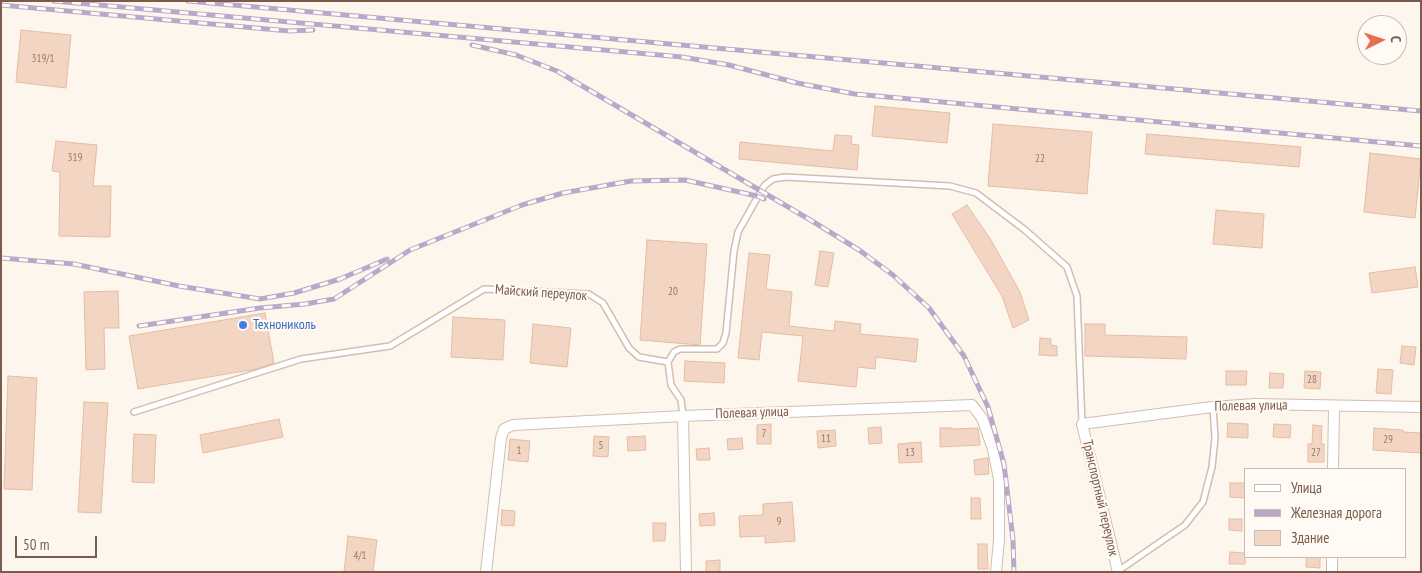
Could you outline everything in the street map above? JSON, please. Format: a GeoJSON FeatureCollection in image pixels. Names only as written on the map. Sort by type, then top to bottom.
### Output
{"type":"FeatureCollection","features":[{"type":"Feature","properties":{"kind":"street","name":"Полевая улица"},"geometry":{"type":"LineString","coordinates":[[1082,424],[1212,407],[1255,404],[1421,408]]}},
{"type":"Feature","properties":{"kind":"street","name":"Полевая улица"},"geometry":{"type":"LineString","coordinates":[[486,572],[501,438],[504,429],[513,425],[683,416],[972,405],[982,418],[993,449],[999,480],[999,540],[996,572]]}},
{"type":"Feature","properties":{"kind":"street"},"geometry":{"type":"LineString","coordinates":[[1333,468],[1334,406]]}},
{"type":"Feature","properties":{"kind":"street"},"geometry":{"type":"LineString","coordinates":[[683,416],[686,572]]}},
{"type":"Feature","properties":{"kind":"street","name":"Транспортный переулок"},"geometry":{"type":"LineString","coordinates":[[1082,424],[1118,572]]}},
{"type":"Feature","properties":{"kind":"street"},"geometry":{"type":"LineString","coordinates":[[1332,558],[1332,572]]}},
{"type":"Feature","properties":{"kind":"lane"},"geometry":{"type":"LineString","coordinates":[[683,416],[681,400],[671,385],[668,362],[674,352],[680,349],[717,349],[723,343],[738,232],[760,190],[773,179],[785,177],[950,186],[976,193],[1025,230],[1067,267],[1077,296],[1082,424]]}},
{"type":"Feature","properties":{"kind":"lane","name":"Майский переулок"},"geometry":{"type":"LineString","coordinates":[[134,412],[301,359],[390,346],[484,289],[589,294],[603,303],[629,348],[639,357],[668,362]]}},
{"type":"Feature","properties":{"kind":"lane"},"geometry":{"type":"LineString","coordinates":[[1118,572],[1185,525],[1203,502],[1212,467],[1215,438],[1212,407]]}},
{"type":"Feature","properties":{"kind":"building"},"geometry":{"type":"Polygon","coordinates":[[[21,30],[71,35],[66,88],[16,82],[21,30]]]}},
{"type":"Feature","properties":{"kind":"building"},"geometry":{"type":"Polygon","coordinates":[[[875,106],[950,113],[947,143],[872,136],[875,106]]]}},
{"type":"Feature","properties":{"kind":"building"},"geometry":{"type":"Polygon","coordinates":[[[993,124],[1092,132],[1087,194],[988,186],[993,124]]]}},
{"type":"Feature","properties":{"kind":"building"},"geometry":{"type":"Polygon","coordinates":[[[1147,134],[1301,147],[1299,167],[1145,154],[1147,134]]]}},
{"type":"Feature","properties":{"kind":"building"},"geometry":{"type":"Polygon","coordinates":[[[835,135],[852,136],[851,144],[859,145],[857,170],[739,159],[740,142],[833,151],[835,135]]]}},
{"type":"Feature","properties":{"kind":"building"},"geometry":{"type":"Polygon","coordinates":[[[56,141],[97,145],[93,186],[111,186],[110,237],[59,236],[60,172],[52,171],[56,141]]]}},
{"type":"Feature","properties":{"kind":"building"},"geometry":{"type":"Polygon","coordinates":[[[1370,153],[1421,159],[1415,218],[1364,212],[1370,153]]]}},
{"type":"Feature","properties":{"kind":"building"},"geometry":{"type":"Polygon","coordinates":[[[967,205],[991,240],[1020,292],[1029,320],[1013,328],[1002,296],[952,214],[967,205]]]}},
{"type":"Feature","properties":{"kind":"building"},"geometry":{"type":"Polygon","coordinates":[[[1216,210],[1264,214],[1262,248],[1213,244],[1216,210]]]}},
{"type":"Feature","properties":{"kind":"building"},"geometry":{"type":"Polygon","coordinates":[[[647,240],[707,244],[700,345],[640,340],[647,240]]]}},
{"type":"Feature","properties":{"kind":"building"},"geometry":{"type":"Polygon","coordinates":[[[820,251],[834,253],[828,287],[815,285],[820,251]]]}},
{"type":"Feature","properties":{"kind":"building"},"geometry":{"type":"Polygon","coordinates":[[[749,253],[770,255],[766,289],[792,292],[789,326],[834,331],[835,321],[861,324],[860,334],[918,339],[916,362],[876,357],[875,369],[858,367],[856,387],[798,381],[803,336],[762,332],[759,360],[738,358],[749,253]]]}},
{"type":"Feature","properties":{"kind":"building"},"geometry":{"type":"Polygon","coordinates":[[[1415,267],[1418,287],[1372,293],[1369,273],[1415,267]]]}},
{"type":"Feature","properties":{"kind":"building"},"geometry":{"type":"Polygon","coordinates":[[[118,291],[119,328],[104,328],[105,369],[86,370],[84,292],[118,291]]]}},
{"type":"Feature","properties":{"kind":"building"},"geometry":{"type":"Polygon","coordinates":[[[265,313],[274,363],[256,369],[138,389],[129,336],[265,313]]]}},
{"type":"Feature","properties":{"kind":"building"},"geometry":{"type":"Polygon","coordinates":[[[453,317],[505,320],[503,360],[451,357],[453,317]]]}},
{"type":"Feature","properties":{"kind":"building"},"geometry":{"type":"Polygon","coordinates":[[[533,324],[571,328],[567,367],[530,363],[533,324]]]}},
{"type":"Feature","properties":{"kind":"building"},"geometry":{"type":"Polygon","coordinates":[[[1085,324],[1105,324],[1105,335],[1187,337],[1186,359],[1085,356],[1085,324]]]}},
{"type":"Feature","properties":{"kind":"building"},"geometry":{"type":"Polygon","coordinates":[[[1040,338],[1051,339],[1051,345],[1057,346],[1057,356],[1039,355],[1040,338]]]}},
{"type":"Feature","properties":{"kind":"building"},"geometry":{"type":"Polygon","coordinates":[[[1402,346],[1416,347],[1414,365],[1400,363],[1402,346]]]}},
{"type":"Feature","properties":{"kind":"building"},"geometry":{"type":"Polygon","coordinates":[[[685,361],[725,363],[724,383],[684,381],[685,361]]]}},
{"type":"Feature","properties":{"kind":"building"},"geometry":{"type":"Polygon","coordinates":[[[1378,369],[1393,370],[1391,394],[1376,393],[1378,369]]]}},
{"type":"Feature","properties":{"kind":"building"},"geometry":{"type":"Polygon","coordinates":[[[1226,371],[1247,371],[1246,385],[1226,385],[1226,371]]]}},
{"type":"Feature","properties":{"kind":"building"},"geometry":{"type":"Polygon","coordinates":[[[1305,371],[1321,372],[1320,389],[1304,388],[1305,371]]]}},
{"type":"Feature","properties":{"kind":"building"},"geometry":{"type":"Polygon","coordinates":[[[1270,373],[1284,374],[1283,388],[1269,388],[1270,373]]]}},
{"type":"Feature","properties":{"kind":"building"},"geometry":{"type":"Polygon","coordinates":[[[8,376],[37,378],[32,490],[4,489],[8,376]]]}},
{"type":"Feature","properties":{"kind":"building"},"geometry":{"type":"Polygon","coordinates":[[[84,402],[108,403],[101,513],[78,512],[84,402]]]}},
{"type":"Feature","properties":{"kind":"building"},"geometry":{"type":"Polygon","coordinates":[[[279,419],[283,437],[203,453],[200,435],[279,419]]]}},
{"type":"Feature","properties":{"kind":"building"},"geometry":{"type":"Polygon","coordinates":[[[1228,423],[1248,424],[1248,438],[1227,437],[1228,423]]]}},
{"type":"Feature","properties":{"kind":"building"},"geometry":{"type":"Polygon","coordinates":[[[771,424],[771,444],[757,444],[757,425],[771,424]]]}},
{"type":"Feature","properties":{"kind":"building"},"geometry":{"type":"Polygon","coordinates":[[[1274,424],[1291,425],[1290,438],[1273,437],[1274,424]]]}},
{"type":"Feature","properties":{"kind":"building"},"geometry":{"type":"Polygon","coordinates":[[[1313,425],[1322,426],[1321,444],[1324,444],[1324,462],[1308,462],[1308,444],[1312,444],[1313,425]]]}},
{"type":"Feature","properties":{"kind":"building"},"geometry":{"type":"Polygon","coordinates":[[[881,427],[882,443],[869,444],[868,428],[881,427]]]}},
{"type":"Feature","properties":{"kind":"building"},"geometry":{"type":"Polygon","coordinates":[[[940,428],[978,428],[980,445],[940,447],[940,428]]]}},
{"type":"Feature","properties":{"kind":"building"},"geometry":{"type":"Polygon","coordinates":[[[1374,428],[1421,433],[1421,453],[1373,450],[1374,428]]]}},
{"type":"Feature","properties":{"kind":"building"},"geometry":{"type":"Polygon","coordinates":[[[835,430],[836,446],[818,448],[817,431],[835,430]]]}},
{"type":"Feature","properties":{"kind":"building"},"geometry":{"type":"Polygon","coordinates":[[[134,434],[156,435],[154,483],[132,482],[134,434]]]}},
{"type":"Feature","properties":{"kind":"building"},"geometry":{"type":"Polygon","coordinates":[[[594,436],[609,437],[608,457],[593,456],[594,436]]]}},
{"type":"Feature","properties":{"kind":"building"},"geometry":{"type":"Polygon","coordinates":[[[645,436],[646,450],[628,451],[627,437],[645,436]]]}},
{"type":"Feature","properties":{"kind":"building"},"geometry":{"type":"Polygon","coordinates":[[[742,438],[743,449],[728,450],[727,439],[742,438]]]}},
{"type":"Feature","properties":{"kind":"building"},"geometry":{"type":"Polygon","coordinates":[[[510,439],[530,441],[528,462],[508,460],[510,439]]]}},
{"type":"Feature","properties":{"kind":"building"},"geometry":{"type":"Polygon","coordinates":[[[921,442],[922,462],[899,463],[898,444],[921,442]]]}},
{"type":"Feature","properties":{"kind":"building"},"geometry":{"type":"Polygon","coordinates":[[[709,448],[710,460],[697,460],[696,449],[709,448]]]}},
{"type":"Feature","properties":{"kind":"building"},"geometry":{"type":"Polygon","coordinates":[[[988,458],[989,474],[975,475],[974,460],[988,458]]]}},
{"type":"Feature","properties":{"kind":"building"},"geometry":{"type":"Polygon","coordinates":[[[1230,483],[1244,483],[1244,498],[1230,497],[1230,483]]]}},
{"type":"Feature","properties":{"kind":"building"},"geometry":{"type":"Polygon","coordinates":[[[971,498],[980,498],[981,519],[971,519],[971,498]]]}},
{"type":"Feature","properties":{"kind":"building"},"geometry":{"type":"Polygon","coordinates":[[[792,502],[795,541],[765,543],[765,536],[740,537],[739,516],[763,515],[763,504],[792,502]]]}},
{"type":"Feature","properties":{"kind":"building"},"geometry":{"type":"Polygon","coordinates":[[[502,510],[515,511],[514,526],[501,525],[502,510]]]}},
{"type":"Feature","properties":{"kind":"building"},"geometry":{"type":"Polygon","coordinates":[[[714,513],[715,525],[700,526],[699,514],[714,513]]]}},
{"type":"Feature","properties":{"kind":"building"},"geometry":{"type":"Polygon","coordinates":[[[1229,519],[1242,519],[1242,531],[1229,530],[1229,519]]]}},
{"type":"Feature","properties":{"kind":"building"},"geometry":{"type":"Polygon","coordinates":[[[653,523],[666,523],[665,541],[653,541],[653,523]]]}},
{"type":"Feature","properties":{"kind":"building"},"geometry":{"type":"Polygon","coordinates":[[[348,536],[377,540],[373,572],[344,572],[348,536]]]}},
{"type":"Feature","properties":{"kind":"building"},"geometry":{"type":"Polygon","coordinates":[[[978,544],[987,544],[988,569],[978,569],[978,544]]]}},
{"type":"Feature","properties":{"kind":"building"},"geometry":{"type":"Polygon","coordinates":[[[1230,552],[1244,553],[1245,564],[1229,564],[1230,552]]]}},
{"type":"Feature","properties":{"kind":"building"},"geometry":{"type":"Polygon","coordinates":[[[1306,558],[1320,558],[1320,568],[1306,567],[1306,558]]]}},
{"type":"Feature","properties":{"kind":"building"},"geometry":{"type":"Polygon","coordinates":[[[720,560],[720,572],[706,572],[706,561],[720,560]]]}},
{"type":"Feature","properties":{"kind":"railway"},"geometry":{"type":"LineString","coordinates":[[54,1],[682,57],[729,65],[797,83],[855,94],[1421,146]]}},
{"type":"Feature","properties":{"kind":"railway"},"geometry":{"type":"LineString","coordinates":[[188,1],[1421,111]]}},
{"type":"Feature","properties":{"kind":"railway"},"geometry":{"type":"LineString","coordinates":[[1,5],[289,31],[313,30]]}},
{"type":"Feature","properties":{"kind":"railway"},"geometry":{"type":"LineString","coordinates":[[472,45],[516,55],[557,71],[859,250],[893,275],[929,308],[964,356],[988,407],[1004,464],[1013,540],[1014,572]]}},
{"type":"Feature","properties":{"kind":"railway"},"geometry":{"type":"LineString","coordinates":[[139,326],[334,299],[410,250],[522,205],[563,193],[631,181],[685,180],[764,199]]}},
{"type":"Feature","properties":{"kind":"railway"},"geometry":{"type":"LineString","coordinates":[[1,258],[74,264],[179,286],[260,299],[294,293],[340,279],[387,259]]}},
{"type":"Feature","properties":{"kind":"place","name":"Технониколь"},"geometry":{"type":"Point","coordinates":[243,325]}}]}
